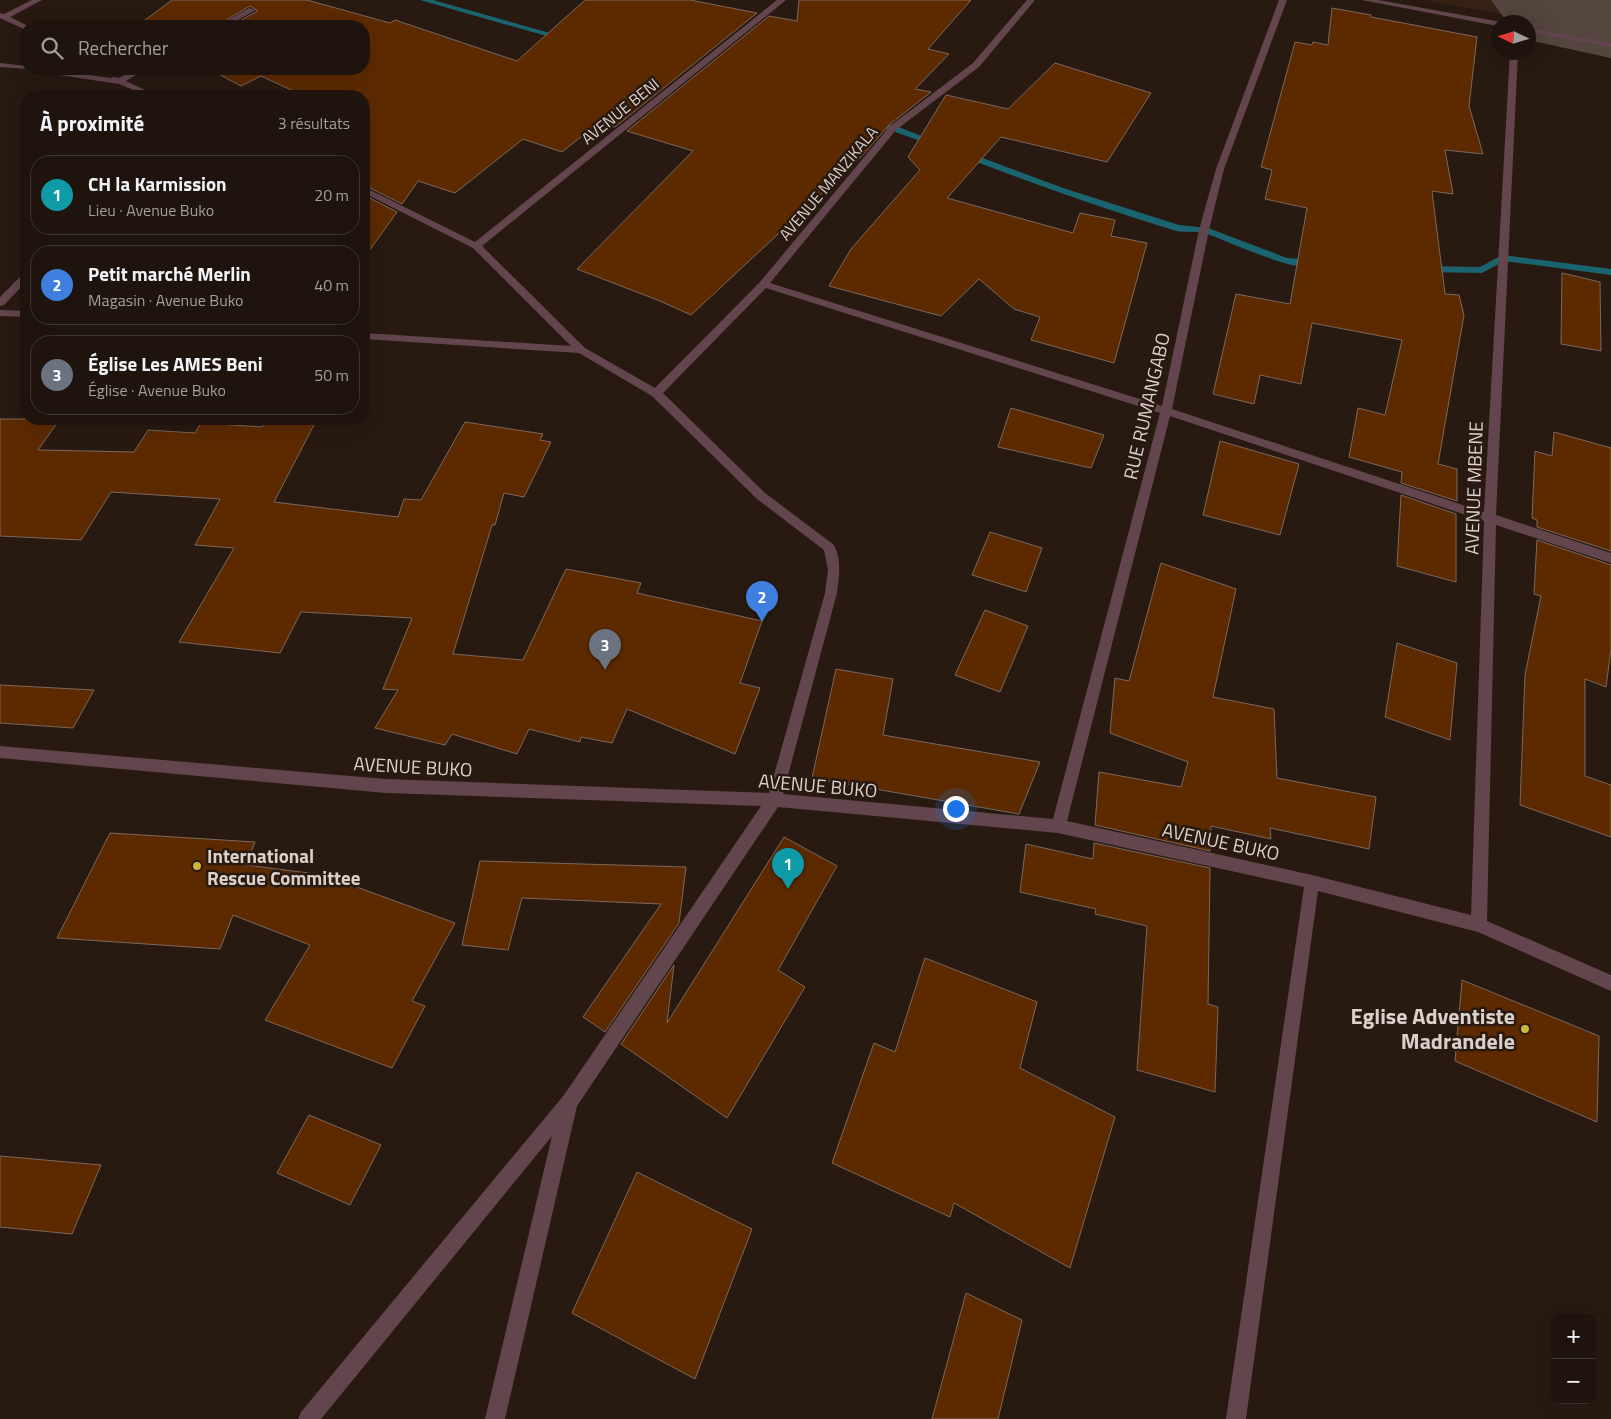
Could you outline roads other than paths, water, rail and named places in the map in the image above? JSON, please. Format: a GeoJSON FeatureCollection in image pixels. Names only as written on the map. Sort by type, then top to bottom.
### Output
{"type":"FeatureCollection","features":[{"type":"Feature","properties":{"kind":"street"},"geometry":{"type":"LineString","coordinates":[[2,16],[38,0]]}},
{"type":"Feature","properties":{"kind":"street","name":"AVENUE BENI"},"geometry":{"type":"LineString","coordinates":[[476,246],[782,0]]}},
{"type":"Feature","properties":{"kind":"street","name":"AVENUE MANZIKALA"},"geometry":{"type":"LineString","coordinates":[[656,393],[764,284],[893,128],[976,65],[1031,0]]}},
{"type":"Feature","properties":{"kind":"street","name":"RUE RUMANGABO"},"geometry":{"type":"LineString","coordinates":[[1058,826],[1166,411],[1204,230],[1220,169],[1284,0]]}},
{"type":"Feature","properties":{"kind":"street"},"geometry":{"type":"LineString","coordinates":[[1366,0],[1491,23]]}},
{"type":"Feature","properties":{"kind":"street"},"geometry":{"type":"LineString","coordinates":[[233,20],[252,10]]}},
{"type":"Feature","properties":{"kind":"street"},"geometry":{"type":"LineString","coordinates":[[2,16],[20,25]]}},
{"type":"Feature","properties":{"kind":"street"},"geometry":{"type":"LineString","coordinates":[[1536,32],[1611,46]]}},
{"type":"Feature","properties":{"kind":"street","name":"AVENUE MBENE"},"geometry":{"type":"LineString","coordinates":[[1478,925],[1490,518],[1514,60]]}},
{"type":"Feature","properties":{"kind":"street"},"geometry":{"type":"LineString","coordinates":[[0,65],[20,67]]}},
{"type":"Feature","properties":{"kind":"street"},"geometry":{"type":"LineString","coordinates":[[72,75],[118,82],[131,75]]}},
{"type":"Feature","properties":{"kind":"street"},"geometry":{"type":"LineString","coordinates":[[107,75],[118,82],[139,90]]}},
{"type":"Feature","properties":{"kind":"street"},"geometry":{"type":"LineString","coordinates":[[308,1419],[570,1100],[774,800],[832,593],[834,570],[830,548],[761,496],[656,393],[581,350],[476,246],[370,193]]}},
{"type":"Feature","properties":{"kind":"street"},"geometry":{"type":"LineString","coordinates":[[0,303],[20,282]]}},
{"type":"Feature","properties":{"kind":"street"},"geometry":{"type":"LineString","coordinates":[[764,284],[1166,411],[1611,558]]}},
{"type":"Feature","properties":{"kind":"street"},"geometry":{"type":"LineString","coordinates":[[0,313],[20,314]]}},
{"type":"Feature","properties":{"kind":"street"},"geometry":{"type":"LineString","coordinates":[[370,336],[581,350]]}},
{"type":"Feature","properties":{"kind":"street","name":"AVENUE BUKO"},"geometry":{"type":"LineString","coordinates":[[0,752],[386,786],[774,800],[1058,826],[1312,882],[1478,925],[1611,983]]}},
{"type":"Feature","properties":{"kind":"street"},"geometry":{"type":"LineString","coordinates":[[1236,1419],[1312,882]]}},
{"type":"Feature","properties":{"kind":"street"},"geometry":{"type":"LineString","coordinates":[[495,1419],[570,1100]]}},
{"type":"Feature","properties":{"kind":"waterway"},"geometry":{"type":"LineString","coordinates":[[424,0],[567,39]]}},
{"type":"Feature","properties":{"kind":"waterway"},"geometry":{"type":"LineString","coordinates":[[1536,29],[1611,43]]}},
{"type":"Feature","properties":{"kind":"waterway"},"geometry":{"type":"LineString","coordinates":[[869,122],[893,128],[937,144]]}},
{"type":"Feature","properties":{"kind":"waterway"},"geometry":{"type":"LineString","coordinates":[[961,153],[1059,190],[1178,228],[1204,230],[1286,261],[1317,263]]}},
{"type":"Feature","properties":{"kind":"waterway"},"geometry":{"type":"LineString","coordinates":[[1422,269],[1482,270],[1502,258],[1611,272]]}},
{"type":"Feature","properties":{"kind":"place","name":"Petit marché Merlin"},"geometry":{"type":"Point","coordinates":[762,622]}},
{"type":"Feature","properties":{"kind":"place","name":"Église Les AMES Beni"},"geometry":{"type":"Point","coordinates":[605,670]}},
{"type":"Feature","properties":{"kind":"place","name":"International Rescue Committee"},"geometry":{"type":"Point","coordinates":[197,866]}},
{"type":"Feature","properties":{"kind":"place","name":"CH la Karmission"},"geometry":{"type":"Point","coordinates":[788,889]}},
{"type":"Feature","properties":{"kind":"place","name":"Eglise Adventiste Madrandele"},"geometry":{"type":"Point","coordinates":[1525,1029]}}]}
